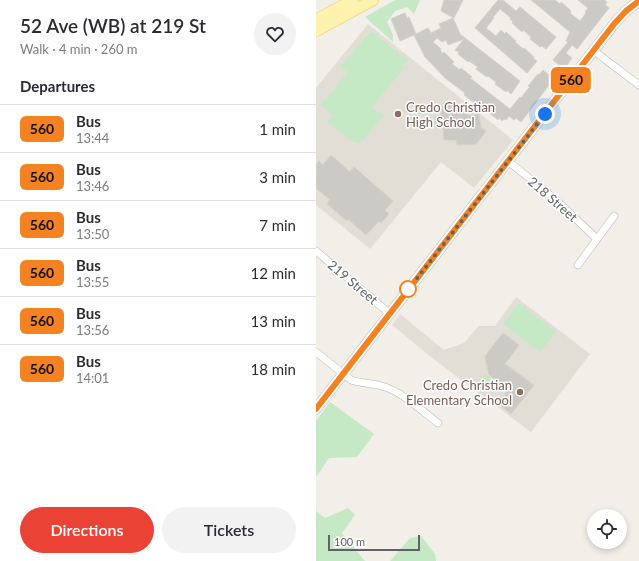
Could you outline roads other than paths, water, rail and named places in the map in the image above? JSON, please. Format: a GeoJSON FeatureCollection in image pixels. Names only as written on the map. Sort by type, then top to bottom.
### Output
{"type":"FeatureCollection","features":[{"type":"Feature","properties":{"kind":"main road"},"geometry":{"type":"LineString","coordinates":[[316,20],[353,0]]}},
{"type":"Feature","properties":{"kind":"main road"},"geometry":{"type":"LineString","coordinates":[[316,32],[373,0]]}},
{"type":"Feature","properties":{"kind":"street"},"geometry":{"type":"LineString","coordinates":[[316,409],[594,50],[626,11],[639,1]]}},
{"type":"Feature","properties":{"kind":"street"},"geometry":{"type":"LineString","coordinates":[[594,50],[639,85]]}},
{"type":"Feature","properties":{"kind":"street","name":"218 Street"},"geometry":{"type":"LineString","coordinates":[[508,161],[555,199],[597,239]]}},
{"type":"Feature","properties":{"kind":"street"},"geometry":{"type":"LineString","coordinates":[[578,265],[614,216]]}},
{"type":"Feature","properties":{"kind":"street","name":"219 Street"},"geometry":{"type":"LineString","coordinates":[[316,251],[390,313]]}},
{"type":"Feature","properties":{"kind":"street"},"geometry":{"type":"LineString","coordinates":[[316,352],[351,380],[384,386],[395,390],[438,423]]}},
{"type":"Feature","properties":{"kind":"place","name":"Credo Christian High School"},"geometry":{"type":"Point","coordinates":[398,114]}},
{"type":"Feature","properties":{"kind":"place","name":"Credo Christian Elementary School"},"geometry":{"type":"Point","coordinates":[520,392]}}]}
